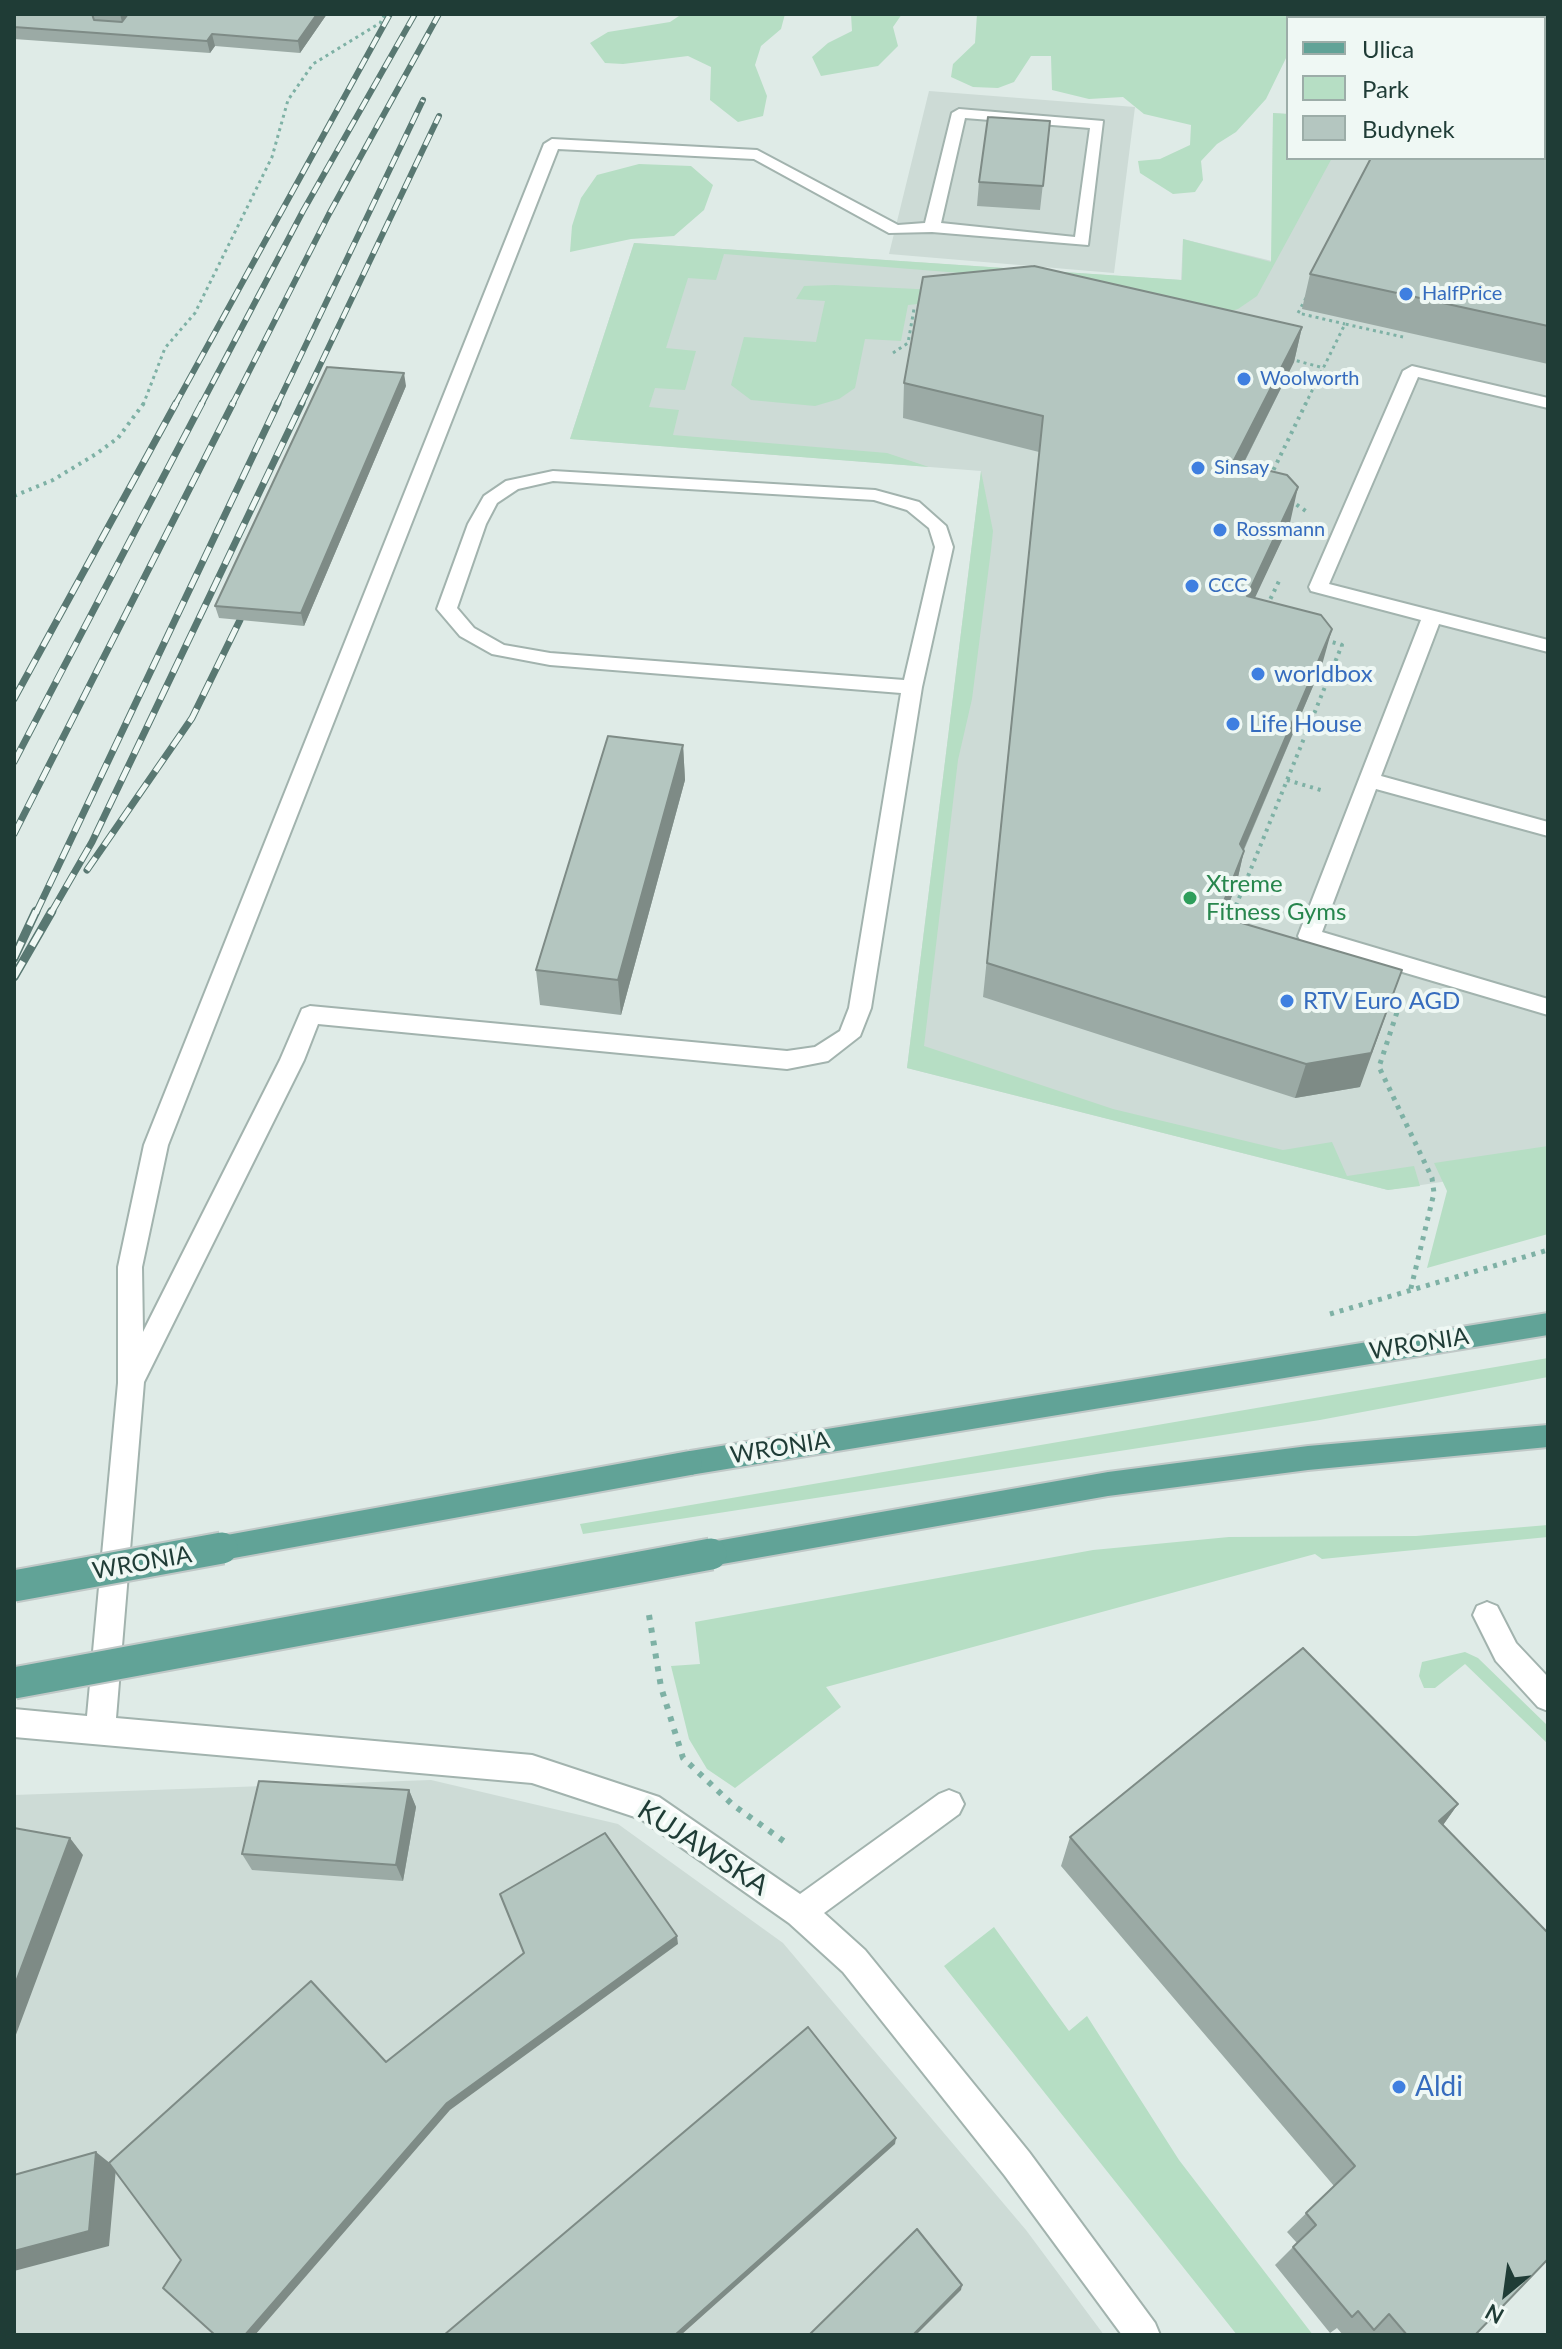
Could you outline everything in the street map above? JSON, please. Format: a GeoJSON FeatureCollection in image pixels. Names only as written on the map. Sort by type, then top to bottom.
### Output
{"type":"FeatureCollection","features":[{"type":"Feature","properties":{"kind":"main road","name":"WRONIA"},"geometry":{"type":"LineString","coordinates":[[14,1586],[690,1463],[1548,1324]]}},
{"type":"Feature","properties":{"kind":"main road"},"geometry":{"type":"LineString","coordinates":[[14,1683],[1108,1484],[1308,1458],[1548,1436]]}},
{"type":"Feature","properties":{"kind":"street"},"geometry":{"type":"LineString","coordinates":[[100,1731],[131,1383],[130,1267],[156,1145],[552,144],[757,155],[895,230],[932,227],[1082,242],[1098,124],[959,113],[932,227]]}},
{"type":"Feature","properties":{"kind":"street"},"geometry":{"type":"LineString","coordinates":[[1548,403],[1412,371],[1318,587],[1548,646]]}},
{"type":"Feature","properties":{"kind":"street"},"geometry":{"type":"LineString","coordinates":[[131,1383],[292,1060],[310,1015],[787,1060],[820,1055],[849,1036],[860,1008],[912,687],[944,547],[937,526],[913,506],[875,495],[553,476],[512,485],[490,500],[477,524],[447,609],[467,632],[499,650],[550,659],[912,687]]}},
{"type":"Feature","properties":{"kind":"street"},"geometry":{"type":"LineString","coordinates":[[1432,616],[1309,936],[1548,1007]]}},
{"type":"Feature","properties":{"kind":"street"},"geometry":{"type":"LineString","coordinates":[[1369,780],[1548,829]]}},
{"type":"Feature","properties":{"kind":"street"},"geometry":{"type":"LineString","coordinates":[[1487,1615],[1506,1652],[1548,1697]]}},
{"type":"Feature","properties":{"kind":"street","name":"KUJAWSKA"},"geometry":{"type":"LineString","coordinates":[[14,1723],[532,1769],[649,1807],[800,1912],[854,1961],[911,2027],[1143,2335]]}},
{"type":"Feature","properties":{"kind":"street"},"geometry":{"type":"LineString","coordinates":[[800,1912],[949,1804]]}},
{"type":"Feature","properties":{"kind":"path"},"geometry":{"type":"LineString","coordinates":[[14,496],[53,480],[96,454],[118,438],[142,409],[165,348],[195,313],[272,157],[288,100],[313,64],[380,23],[385,14]]}},
{"type":"Feature","properties":{"kind":"path"},"geometry":{"type":"LineString","coordinates":[[1313,285],[1298,313],[1345,324]]}},
{"type":"Feature","properties":{"kind":"path"},"geometry":{"type":"LineString","coordinates":[[893,353],[908,343],[914,309],[928,308]]}},
{"type":"Feature","properties":{"kind":"path"},"geometry":{"type":"LineString","coordinates":[[1278,356],[1324,368]]}},
{"type":"Feature","properties":{"kind":"path"},"geometry":{"type":"LineString","coordinates":[[1493,1268],[1548,1250]]}},
{"type":"Feature","properties":{"kind":"path"},"geometry":{"type":"LineString","coordinates":[[649,1615],[661,1687],[683,1758],[733,1805],[841,1882]]}},
{"type":"Feature","properties":{"kind":"shaded area"},"geometry":{"type":"Polygon","coordinates":[[[1548,14],[1548,1166],[1388,1190],[907,1068],[981,471],[570,439],[634,243],[1181,280],[1183,239],[1272,261],[1273,113],[1286,114],[1286,160],[1546,160],[1546,16],[1315,16],[1548,14]]]}},
{"type":"Feature","properties":{"kind":"shaded area"},"geometry":{"type":"Polygon","coordinates":[[[929,91],[1135,107],[1114,273],[889,254],[929,91]]]}},
{"type":"Feature","properties":{"kind":"shaded area"},"geometry":{"type":"Polygon","coordinates":[[[431,1780],[618,1824],[783,1943],[1026,2230],[1104,2335],[14,2335],[14,1795],[431,1780]]]}},
{"type":"Feature","properties":{"kind":"green space"},"geometry":{"type":"Polygon","coordinates":[[[682,14],[785,14],[781,29],[761,46],[755,65],[767,96],[763,116],[738,122],[710,100],[711,67],[688,56],[623,64],[605,63],[590,43],[608,32],[670,22],[682,14]]]}},
{"type":"Feature","properties":{"kind":"green space"},"geometry":{"type":"Polygon","coordinates":[[[851,14],[902,14],[893,27],[898,46],[878,66],[821,76],[812,57],[828,43],[852,31],[851,14]]]}},
{"type":"Feature","properties":{"kind":"green space"},"geometry":{"type":"Polygon","coordinates":[[[977,14],[1292,16],[1286,16],[1286,58],[1266,99],[1236,132],[1217,144],[1201,161],[1203,180],[1195,192],[1173,194],[1140,173],[1138,161],[1160,159],[1190,145],[1191,125],[1144,114],[1123,97],[1089,99],[1052,90],[1051,56],[1031,56],[1014,82],[998,88],[973,87],[951,77],[953,64],[975,43],[977,14]]]}},
{"type":"Feature","properties":{"kind":"green space"},"geometry":{"type":"Polygon","coordinates":[[[1273,113],[1286,114],[1286,160],[1331,160],[1257,296],[1228,312],[1047,280],[724,254],[716,280],[688,278],[666,348],[696,351],[685,390],[655,388],[649,407],[679,410],[673,435],[887,453],[929,467],[570,439],[634,243],[1182,280],[1183,239],[1271,262],[1273,113]]]}},
{"type":"Feature","properties":{"kind":"green space"},"geometry":{"type":"Polygon","coordinates":[[[639,164],[691,166],[713,185],[704,210],[674,236],[631,239],[570,252],[572,226],[581,198],[597,175],[639,164]]]}},
{"type":"Feature","properties":{"kind":"green space"},"geometry":{"type":"Polygon","coordinates":[[[804,286],[1020,294],[908,305],[901,341],[865,339],[855,388],[839,399],[815,406],[751,400],[731,385],[744,337],[816,342],[825,301],[796,299],[804,286]]]}},
{"type":"Feature","properties":{"kind":"green space"},"geometry":{"type":"Polygon","coordinates":[[[981,471],[993,531],[972,699],[958,760],[924,1046],[1113,1109],[1283,1150],[1332,1142],[1347,1176],[1414,1166],[1420,1186],[1388,1190],[907,1068],[981,471]]]}},
{"type":"Feature","properties":{"kind":"green space"},"geometry":{"type":"Polygon","coordinates":[[[1548,1146],[1548,1234],[1427,1268],[1447,1191],[1434,1163],[1548,1146]]]}},
{"type":"Feature","properties":{"kind":"green space"},"geometry":{"type":"Polygon","coordinates":[[[1548,1358],[1548,1377],[1320,1420],[583,1534],[580,1524],[1548,1358]]]}},
{"type":"Feature","properties":{"kind":"green space"},"geometry":{"type":"Polygon","coordinates":[[[1548,1525],[1548,1537],[1322,1559],[1315,1554],[826,1687],[841,1707],[735,1788],[707,1769],[689,1739],[671,1666],[700,1664],[695,1622],[1093,1550],[1229,1537],[1416,1536],[1548,1525]]]}},
{"type":"Feature","properties":{"kind":"green space"},"geometry":{"type":"Polygon","coordinates":[[[1465,1652],[1478,1658],[1548,1726],[1548,1744],[1465,1664],[1435,1688],[1424,1688],[1419,1676],[1422,1662],[1465,1652]]]}},
{"type":"Feature","properties":{"kind":"green space"},"geometry":{"type":"Polygon","coordinates":[[[994,1927],[1069,2031],[1087,2016],[1179,2160],[1313,2335],[1237,2335],[944,1966],[994,1927]]]}},
{"type":"Feature","properties":{"kind":"building"},"geometry":{"type":"Polygon","coordinates":[[[14,14],[92,14],[94,20],[122,22],[128,14],[317,14],[298,41],[212,34],[207,41],[14,27],[14,14]]]}},
{"type":"Feature","properties":{"kind":"building"},"geometry":{"type":"Polygon","coordinates":[[[988,117],[1050,121],[1043,186],[979,182],[988,117]]]}},
{"type":"Feature","properties":{"kind":"building"},"geometry":{"type":"Polygon","coordinates":[[[1548,129],[1548,326],[1310,274],[1370,160],[1546,160],[1548,129]]]}},
{"type":"Feature","properties":{"kind":"building"},"geometry":{"type":"Polygon","coordinates":[[[1034,266],[1302,327],[1233,462],[1287,475],[1298,487],[1247,596],[1321,615],[1332,629],[1240,844],[1244,851],[1218,916],[1402,970],[1371,1053],[1306,1064],[987,963],[1043,416],[904,383],[923,277],[1034,266]]]}},
{"type":"Feature","properties":{"kind":"building"},"geometry":{"type":"Polygon","coordinates":[[[327,367],[404,373],[301,613],[215,606],[327,367]]]}},
{"type":"Feature","properties":{"kind":"building"},"geometry":{"type":"Polygon","coordinates":[[[608,736],[683,745],[618,980],[536,970],[608,736]]]}},
{"type":"Feature","properties":{"kind":"building","name":"Aldi"},"geometry":{"type":"Polygon","coordinates":[[[1303,1648],[1458,1804],[1439,1821],[1548,1933],[1548,2259],[1475,2335],[1407,2335],[1389,2314],[1374,2330],[1358,2311],[1352,2317],[1293,2247],[1316,2225],[1306,2213],[1355,2166],[1070,1837],[1303,1648]]]}},
{"type":"Feature","properties":{"kind":"building"},"geometry":{"type":"Polygon","coordinates":[[[259,1781],[409,1790],[396,1865],[242,1854],[259,1781]]]}},
{"type":"Feature","properties":{"kind":"building"},"geometry":{"type":"Polygon","coordinates":[[[14,1828],[70,1838],[14,1987],[14,1828]]]}},
{"type":"Feature","properties":{"kind":"building"},"geometry":{"type":"Polygon","coordinates":[[[605,1833],[677,1936],[447,2103],[245,2335],[215,2335],[163,2288],[181,2260],[109,2163],[311,1981],[386,2062],[524,1953],[500,1894],[605,1833]]]}},
{"type":"Feature","properties":{"kind":"building"},"geometry":{"type":"Polygon","coordinates":[[[808,2027],[896,2138],[675,2335],[444,2335],[808,2027]]]}},
{"type":"Feature","properties":{"kind":"building"},"geometry":{"type":"Polygon","coordinates":[[[96,2152],[89,2231],[14,2251],[14,2175],[96,2152]]]}},
{"type":"Feature","properties":{"kind":"building"},"geometry":{"type":"Polygon","coordinates":[[[917,2229],[962,2285],[913,2335],[809,2335],[917,2229]]]}},
{"type":"Feature","properties":{"kind":"railway"},"geometry":{"type":"LineString","coordinates":[[175,405],[390,14]]}},
{"type":"Feature","properties":{"kind":"railway"},"geometry":{"type":"LineString","coordinates":[[201,405],[303,211],[415,14]]}},
{"type":"Feature","properties":{"kind":"railway"},"geometry":{"type":"LineString","coordinates":[[232,405],[329,214],[439,14]]}},
{"type":"Feature","properties":{"kind":"railway"},"geometry":{"type":"LineString","coordinates":[[277,405],[423,100]]}},
{"type":"Feature","properties":{"kind":"railway"},"geometry":{"type":"LineString","coordinates":[[301,405],[439,116]]}},
{"type":"Feature","properties":{"kind":"railway"},"geometry":{"type":"LineString","coordinates":[[14,699],[176,403]]}},
{"type":"Feature","properties":{"kind":"railway"},"geometry":{"type":"LineString","coordinates":[[14,762],[202,403]]}},
{"type":"Feature","properties":{"kind":"railway"},"geometry":{"type":"LineString","coordinates":[[14,834],[233,403]]}},
{"type":"Feature","properties":{"kind":"railway"},"geometry":{"type":"LineString","coordinates":[[36,913],[278,403]]}},
{"type":"Feature","properties":{"kind":"railway"},"geometry":{"type":"LineString","coordinates":[[51,913],[92,842],[302,403]]}},
{"type":"Feature","properties":{"kind":"railway"},"geometry":{"type":"LineString","coordinates":[[87,870],[192,718],[240,620]]}},
{"type":"Feature","properties":{"kind":"railway"},"geometry":{"type":"LineString","coordinates":[[14,958],[36,911]]}},
{"type":"Feature","properties":{"kind":"railway"},"geometry":{"type":"LineString","coordinates":[[14,977],[52,911]]}},
{"type":"Feature","properties":{"kind":"place","name":"HalfPrice"},"geometry":{"type":"Point","coordinates":[1406,294]}},
{"type":"Feature","properties":{"kind":"place","name":"Woolworth"},"geometry":{"type":"Point","coordinates":[1244,379]}},
{"type":"Feature","properties":{"kind":"place","name":"Sinsay"},"geometry":{"type":"Point","coordinates":[1198,468]}},
{"type":"Feature","properties":{"kind":"place","name":"Rossmann"},"geometry":{"type":"Point","coordinates":[1220,530]}},
{"type":"Feature","properties":{"kind":"place","name":"CCC"},"geometry":{"type":"Point","coordinates":[1192,586]}},
{"type":"Feature","properties":{"kind":"place","name":"worldbox"},"geometry":{"type":"Point","coordinates":[1258,674]}},
{"type":"Feature","properties":{"kind":"place","name":"Life House"},"geometry":{"type":"Point","coordinates":[1233,724]}},
{"type":"Feature","properties":{"kind":"place","name":"Xtreme Fitness Gyms"},"geometry":{"type":"Point","coordinates":[1190,898]}},
{"type":"Feature","properties":{"kind":"place","name":"RTV Euro AGD"},"geometry":{"type":"Point","coordinates":[1287,1001]}},
{"type":"Feature","properties":{"kind":"place","name":"Aldi"},"geometry":{"type":"Point","coordinates":[1399,2087]}}]}
